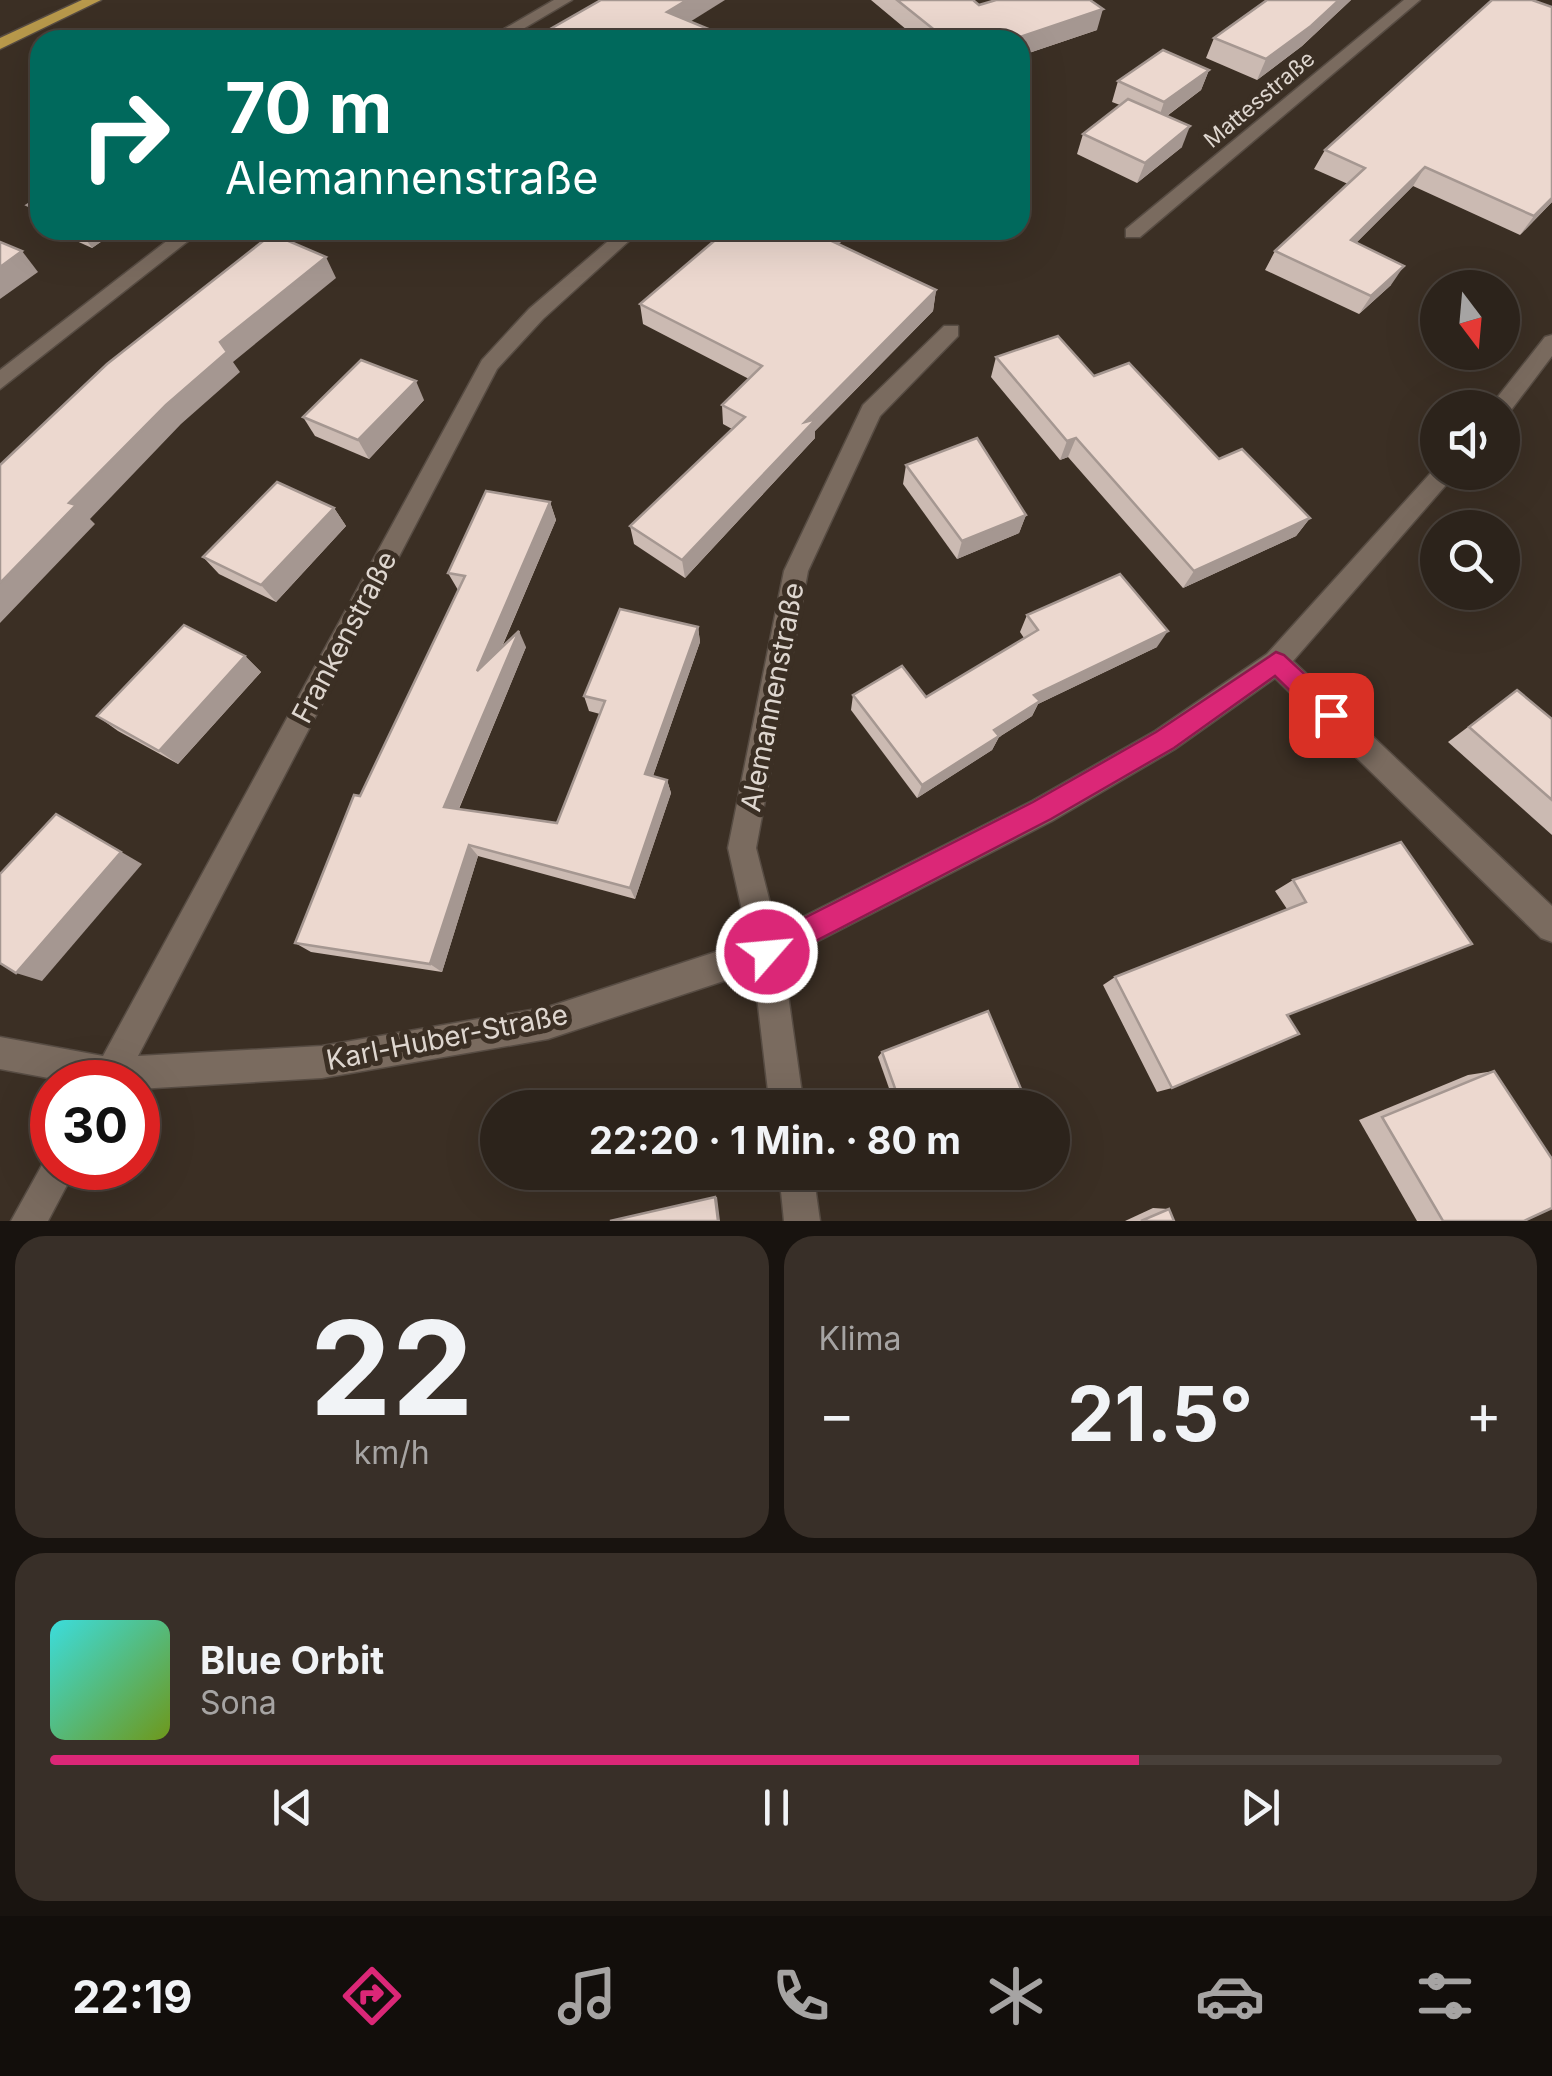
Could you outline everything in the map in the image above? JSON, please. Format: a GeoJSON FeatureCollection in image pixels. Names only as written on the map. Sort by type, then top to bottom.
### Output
{"type":"FeatureCollection","features":[{"type":"Feature","properties":{"kind":"main road"},"geometry":{"type":"LineString","coordinates":[[0,44],[94,0]]}},
{"type":"Feature","properties":{"kind":"street"},"geometry":{"type":"LineString","coordinates":[[511,30],[565,0]]}},
{"type":"Feature","properties":{"kind":"street","name":"Mattesstraße"},"geometry":{"type":"LineString","coordinates":[[1133,233],[1413,0]]}},
{"type":"Feature","properties":{"kind":"street"},"geometry":{"type":"LineString","coordinates":[[0,381],[180,240]]}},
{"type":"Feature","properties":{"kind":"street","name":"Frankenstraße"},"geometry":{"type":"LineString","coordinates":[[119,1060],[489,366],[536,314],[621,240]]}},
{"type":"Feature","properties":{"kind":"street","name":"Alemannenstraße"},"geometry":{"type":"LineString","coordinates":[[786,1090],[767,952],[742,848],[796,571],[872,410],[951,331]]}},
{"type":"Feature","properties":{"kind":"street"},"geometry":{"type":"LineString","coordinates":[[1514,390],[1552,342]]}},
{"type":"Feature","properties":{"kind":"street","name":"Karl-Huber-Straße"},"geometry":{"type":"LineString","coordinates":[[160,1074],[322,1062],[548,1023],[767,952],[1057,802],[1165,740],[1276,662],[1428,490]]}},
{"type":"Feature","properties":{"kind":"street"},"geometry":{"type":"LineString","coordinates":[[1276,662],[1552,927]]}},
{"type":"Feature","properties":{"kind":"street","name":"Karl-Huber-Straße"},"geometry":{"type":"LineString","coordinates":[[0,1053],[31,1060]]}},
{"type":"Feature","properties":{"kind":"street"},"geometry":{"type":"LineString","coordinates":[[28,1221],[46,1190]]}},
{"type":"Feature","properties":{"kind":"street"},"geometry":{"type":"LineString","coordinates":[[798,1190],[802,1221]]}},
{"type":"Feature","properties":{"kind":"building"},"geometry":{"type":"Polygon","coordinates":[[[601,0],[687,0],[667,12],[711,30],[548,30],[601,0]]]}},
{"type":"Feature","properties":{"kind":"building"},"geometry":{"type":"Polygon","coordinates":[[[897,0],[973,0],[979,5],[996,0],[1090,0],[1103,9],[1030,34],[1030,30],[934,30],[897,0]]]}},
{"type":"Feature","properties":{"kind":"building"},"geometry":{"type":"Polygon","coordinates":[[[1267,0],[1339,0],[1266,59],[1214,38],[1267,0]]]}},
{"type":"Feature","properties":{"kind":"building"},"geometry":{"type":"Polygon","coordinates":[[[1492,0],[1532,0],[1552,7],[1552,198],[1534,216],[1425,167],[1351,240],[1404,266],[1371,296],[1275,251],[1365,168],[1325,150],[1492,0]]]}},
{"type":"Feature","properties":{"kind":"building"},"geometry":{"type":"Polygon","coordinates":[[[1163,50],[1209,70],[1164,102],[1118,81],[1163,50]]]}},
{"type":"Feature","properties":{"kind":"building"},"geometry":{"type":"Polygon","coordinates":[[[1128,99],[1190,126],[1145,163],[1083,134],[1128,99]]]}},
{"type":"Feature","properties":{"kind":"building"},"geometry":{"type":"Polygon","coordinates":[[[264,240],[286,240],[326,257],[220,342],[227,352],[166,405],[69,503],[76,505],[0,583],[0,465],[107,364],[264,240]]]}},
{"type":"Feature","properties":{"kind":"building"},"geometry":{"type":"Polygon","coordinates":[[[715,240],[830,240],[936,290],[805,422],[816,419],[682,560],[630,526],[745,417],[722,405],[762,366],[640,304],[715,240]]]}},
{"type":"Feature","properties":{"kind":"building"},"geometry":{"type":"Polygon","coordinates":[[[0,242],[22,251],[0,267],[0,242]]]}},
{"type":"Feature","properties":{"kind":"building"},"geometry":{"type":"Polygon","coordinates":[[[1058,336],[1094,376],[1129,363],[1219,459],[1242,449],[1310,518],[1194,571],[1076,438],[1067,441],[996,357],[1058,336]]]}},
{"type":"Feature","properties":{"kind":"building"},"geometry":{"type":"Polygon","coordinates":[[[361,360],[416,381],[358,440],[303,417],[361,360]]]}},
{"type":"Feature","properties":{"kind":"building"},"geometry":{"type":"Polygon","coordinates":[[[977,438],[1026,515],[962,541],[906,465],[977,438]]]}},
{"type":"Feature","properties":{"kind":"building"},"geometry":{"type":"Polygon","coordinates":[[[277,482],[334,508],[261,585],[203,557],[277,482]]]}},
{"type":"Feature","properties":{"kind":"building"},"geometry":{"type":"Polygon","coordinates":[[[486,491],[550,502],[477,671],[519,631],[444,807],[557,823],[605,701],[584,696],[620,609],[698,627],[645,774],[667,780],[630,888],[469,845],[430,964],[295,943],[354,795],[360,796],[465,576],[448,573],[486,491]]]}},
{"type":"Feature","properties":{"kind":"building"},"geometry":{"type":"Polygon","coordinates":[[[1120,574],[1168,631],[1034,695],[1040,701],[994,730],[999,736],[922,785],[853,695],[902,666],[926,697],[1038,630],[1027,615],[1120,574]]]}},
{"type":"Feature","properties":{"kind":"building"},"geometry":{"type":"Polygon","coordinates":[[[184,625],[245,656],[159,751],[97,716],[184,625]]]}},
{"type":"Feature","properties":{"kind":"building"},"geometry":{"type":"Polygon","coordinates":[[[1517,690],[1552,719],[1552,800],[1469,727],[1517,690]]]}},
{"type":"Feature","properties":{"kind":"building"},"geometry":{"type":"Polygon","coordinates":[[[56,814],[121,852],[16,973],[0,963],[0,874],[56,814]]]}},
{"type":"Feature","properties":{"kind":"building"},"geometry":{"type":"Polygon","coordinates":[[[1401,842],[1472,944],[1287,1015],[1299,1034],[1172,1088],[1115,977],[1306,902],[1293,880],[1401,842]]]}},
{"type":"Feature","properties":{"kind":"building"},"geometry":{"type":"Polygon","coordinates":[[[988,1011],[1021,1090],[896,1090],[882,1052],[988,1011]]]}},
{"type":"Feature","properties":{"kind":"building"},"geometry":{"type":"Polygon","coordinates":[[[1494,1071],[1552,1159],[1552,1208],[1524,1221],[1443,1221],[1382,1117],[1494,1071]]]}},
{"type":"Feature","properties":{"kind":"building"},"geometry":{"type":"Polygon","coordinates":[[[715,1197],[718,1221],[610,1221],[715,1197]]]}},
{"type":"Feature","properties":{"kind":"building"},"geometry":{"type":"Polygon","coordinates":[[[1169,1209],[1174,1221],[1141,1221],[1169,1209]]]}},
{"type":"Feature","properties":{"kind":"route"},"geometry":{"type":"LineString","coordinates":[[767,952],[1042,811],[1165,740],[1276,662],[1331,715]]}}]}
